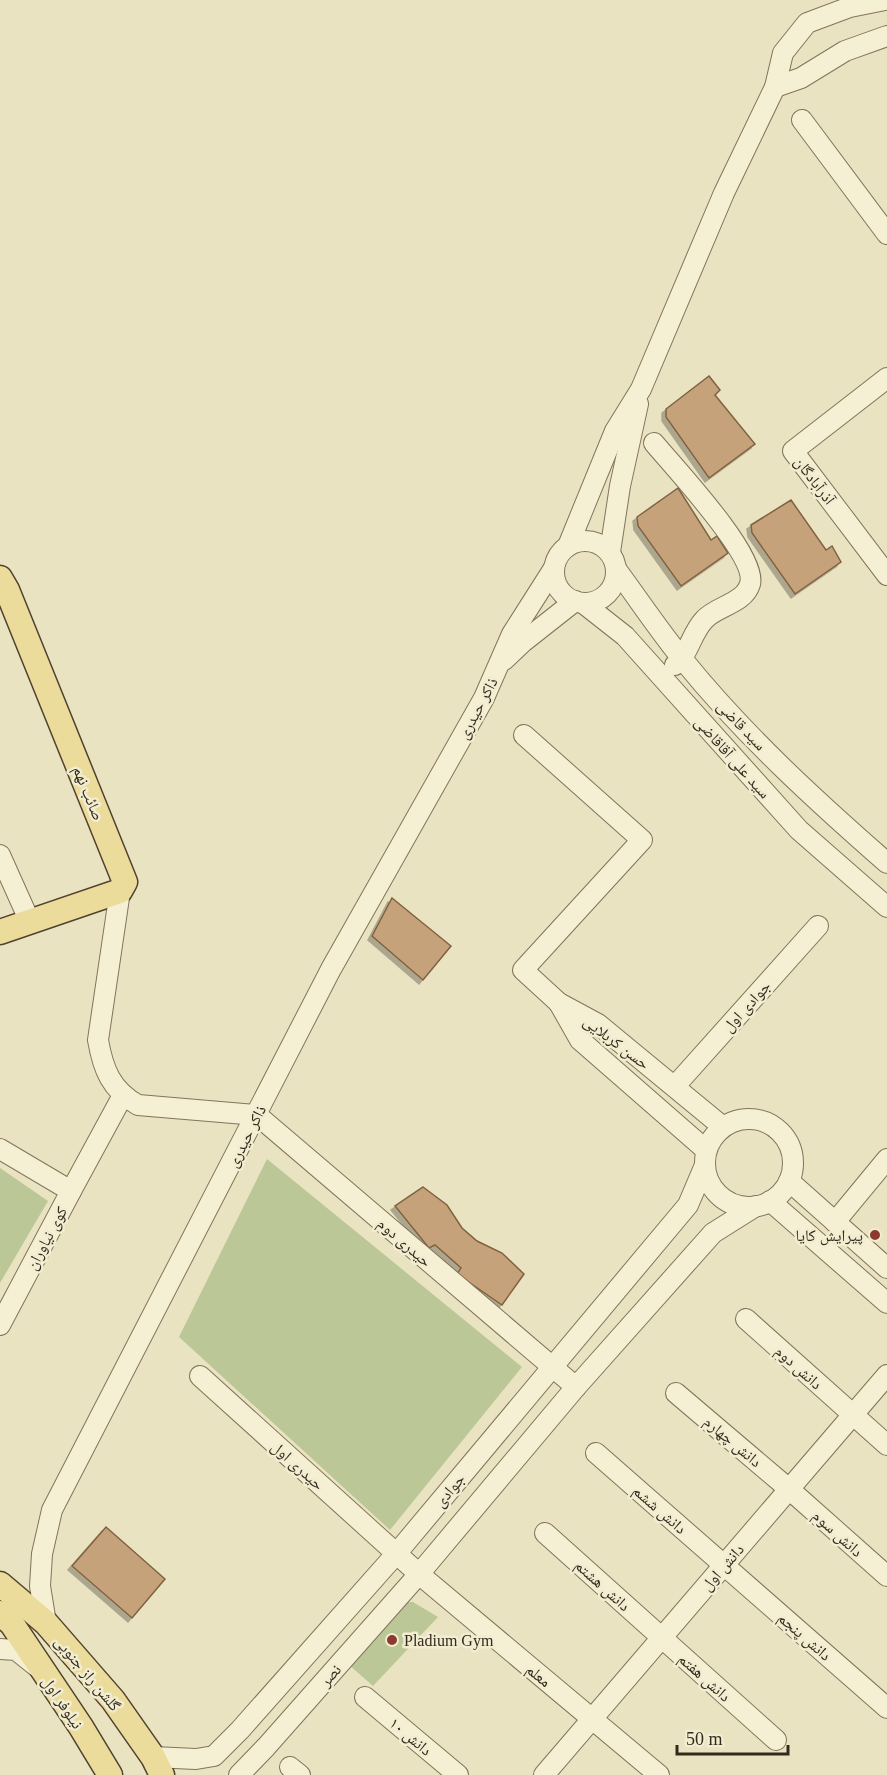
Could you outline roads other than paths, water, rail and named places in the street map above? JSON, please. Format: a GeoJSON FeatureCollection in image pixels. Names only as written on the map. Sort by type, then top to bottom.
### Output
{"type":"FeatureCollection","features":[{"type":"Feature","properties":{"kind":"main road","name":"صائب نهم"},"geometry":{"type":"LineString","coordinates":[[0,578],[7,590],[124,882],[120,891]]}},
{"type":"Feature","properties":{"kind":"main road"},"geometry":{"type":"LineString","coordinates":[[0,932],[120,891]]}},
{"type":"Feature","properties":{"kind":"main road","name":"گلشن راز جنوبی"},"geometry":{"type":"LineString","coordinates":[[0,1584],[45,1623],[113,1700],[158,1766]]}},
{"type":"Feature","properties":{"kind":"main road","name":"گلشن راز جنوبی"},"geometry":{"type":"LineString","coordinates":[[0,1612],[12,1624],[44,1672]]}},
{"type":"Feature","properties":{"kind":"main road","name":"نیلوفر اول"},"geometry":{"type":"LineString","coordinates":[[44,1672],[110,1775]]}},
{"type":"Feature","properties":{"kind":"street"},"geometry":{"type":"LineString","coordinates":[[568,546],[615,431],[641,389],[724,193],[775,87],[783,53],[807,23],[850,7],[885,0]]}},
{"type":"Feature","properties":{"kind":"street"},"geometry":{"type":"LineString","coordinates":[[775,87],[801,78],[845,51],[887,36]]}},
{"type":"Feature","properties":{"kind":"street"},"geometry":{"type":"LineString","coordinates":[[802,120],[887,234]]}},
{"type":"Feature","properties":{"kind":"street","name":"آذرآبادگان"},"geometry":{"type":"LineString","coordinates":[[887,378],[793,451],[887,575]]}},
{"type":"Feature","properties":{"kind":"street"},"geometry":{"type":"LineString","coordinates":[[500,664],[523,642],[579,602],[599,600],[607,594],[616,578],[613,560],[620,486],[641,389]]}},
{"type":"Feature","properties":{"kind":"street"},"geometry":{"type":"LineString","coordinates":[[654,443],[710,508],[729,535],[749,572],[750,583],[736,601],[707,616],[691,637],[682,659],[662,676]]}},
{"type":"Feature","properties":{"kind":"street"},"geometry":{"type":"LineString","coordinates":[[579,602],[561,592],[557,585],[554,568],[561,552],[576,541],[585,540],[603,545],[613,560]]}},
{"type":"Feature","properties":{"kind":"street","name":"سید قاضی"},"geometry":{"type":"LineString","coordinates":[[613,560],[682,659],[709,691],[813,798],[887,863]]}},
{"type":"Feature","properties":{"kind":"street","name":"ذاکر حیدری"},"geometry":{"type":"LineString","coordinates":[[45,1623],[40,1586],[42,1554],[52,1510],[331,969],[484,698],[512,634],[554,568]]}},
{"type":"Feature","properties":{"kind":"street","name":"سید علی آقاقاضی"},"geometry":{"type":"LineString","coordinates":[[579,602],[625,636],[799,830],[887,907]]}},
{"type":"Feature","properties":{"kind":"street"},"geometry":{"type":"LineString","coordinates":[[524,735],[642,840],[524,970],[559,1003]]}},
{"type":"Feature","properties":{"kind":"street"},"geometry":{"type":"LineString","coordinates":[[0,855],[30,922]]}},
{"type":"Feature","properties":{"kind":"street"},"geometry":{"type":"LineString","coordinates":[[120,891],[98,1040],[102,1064],[123,1097],[138,1106],[257,1115]]}},
{"type":"Feature","properties":{"kind":"street","name":"جوادی اول"},"geometry":{"type":"LineString","coordinates":[[675,1086],[818,926]]}},
{"type":"Feature","properties":{"kind":"street","name":"حسن کربلایی"},"geometry":{"type":"LineString","coordinates":[[559,1003],[598,1023],[723,1127]]}},
{"type":"Feature","properties":{"kind":"street","name":"حسن کربلایی"},"geometry":{"type":"LineString","coordinates":[[559,1003],[580,1040],[706,1157]]}},
{"type":"Feature","properties":{"kind":"street"},"geometry":{"type":"LineString","coordinates":[[71,1191],[123,1097]]}},
{"type":"Feature","properties":{"kind":"street","name":"حیدری دوم"},"geometry":{"type":"LineString","coordinates":[[257,1115],[576,1387]]}},
{"type":"Feature","properties":{"kind":"street"},"geometry":{"type":"LineString","coordinates":[[750,1119],[764,1122],[777,1129],[786,1140],[791,1153],[792,1167],[789,1181],[781,1193],[763,1204],[741,1206],[727,1201],[716,1192],[708,1179],[706,1157],[713,1137],[723,1127],[736,1121],[750,1119]]}},
{"type":"Feature","properties":{"kind":"street","name":"کوی نیاوران"},"geometry":{"type":"LineString","coordinates":[[0,1149],[71,1191],[5,1303],[0,1325]]}},
{"type":"Feature","properties":{"kind":"street","name":"جوادی"},"geometry":{"type":"LineString","coordinates":[[158,1766],[214,1756],[233,1737],[396,1554],[688,1205],[706,1157]]}},
{"type":"Feature","properties":{"kind":"street"},"geometry":{"type":"LineString","coordinates":[[835,1222],[887,1159]]}},
{"type":"Feature","properties":{"kind":"street"},"geometry":{"type":"LineString","coordinates":[[789,1181],[887,1268]]}},
{"type":"Feature","properties":{"kind":"street"},"geometry":{"type":"LineString","coordinates":[[763,1204],[887,1304]]}},
{"type":"Feature","properties":{"kind":"street","name":"جوادی"},"geometry":{"type":"LineString","coordinates":[[419,1574],[576,1387],[713,1233],[763,1204]]}},
{"type":"Feature","properties":{"kind":"street","name":"دانش دوم"},"geometry":{"type":"LineString","coordinates":[[746,1319],[853,1415]]}},
{"type":"Feature","properties":{"kind":"street","name":"دانش اول"},"geometry":{"type":"LineString","coordinates":[[591,1719],[887,1375]]}},
{"type":"Feature","properties":{"kind":"street","name":"حیدری اول"},"geometry":{"type":"LineString","coordinates":[[200,1376],[419,1574]]}},
{"type":"Feature","properties":{"kind":"street","name":"دانش چهارم"},"geometry":{"type":"LineString","coordinates":[[676,1393],[789,1489]]}},
{"type":"Feature","properties":{"kind":"street"},"geometry":{"type":"LineString","coordinates":[[853,1415],[887,1445]]}},
{"type":"Feature","properties":{"kind":"street","name":"دانش ششم"},"geometry":{"type":"LineString","coordinates":[[596,1453],[724,1564]]}},
{"type":"Feature","properties":{"kind":"street","name":"دانش سوم"},"geometry":{"type":"LineString","coordinates":[[789,1489],[887,1576]]}},
{"type":"Feature","properties":{"kind":"street","name":"دانش هشتم"},"geometry":{"type":"LineString","coordinates":[[545,1533],[662,1637]]}},
{"type":"Feature","properties":{"kind":"street","name":"دانش پنجم"},"geometry":{"type":"LineString","coordinates":[[724,1564],[887,1708]]}},
{"type":"Feature","properties":{"kind":"street","name":"معلم"},"geometry":{"type":"LineString","coordinates":[[419,1574],[659,1775]]}},
{"type":"Feature","properties":{"kind":"street","name":"نصر"},"geometry":{"type":"LineString","coordinates":[[239,1775],[419,1574]]}},
{"type":"Feature","properties":{"kind":"street","name":"دانش هفتم"},"geometry":{"type":"LineString","coordinates":[[662,1637],[776,1740]]}},
{"type":"Feature","properties":{"kind":"street","name":"نیلوفر اول"},"geometry":{"type":"LineString","coordinates":[[0,1648],[16,1650],[44,1672]]}},
{"type":"Feature","properties":{"kind":"street","name":"دانش ۱۰"},"geometry":{"type":"LineString","coordinates":[[365,1697],[458,1775]]}},
{"type":"Feature","properties":{"kind":"street"},"geometry":{"type":"LineString","coordinates":[[544,1775],[591,1719]]}},
{"type":"Feature","properties":{"kind":"street"},"geometry":{"type":"LineString","coordinates":[[233,1737],[255,1759]]}},
{"type":"Feature","properties":{"kind":"place","name":"پیرایش کایا"},"geometry":{"type":"Point","coordinates":[875,1235]}},
{"type":"Feature","properties":{"kind":"place","name":"Pladium Gym"},"geometry":{"type":"Point","coordinates":[392,1640]}}]}
